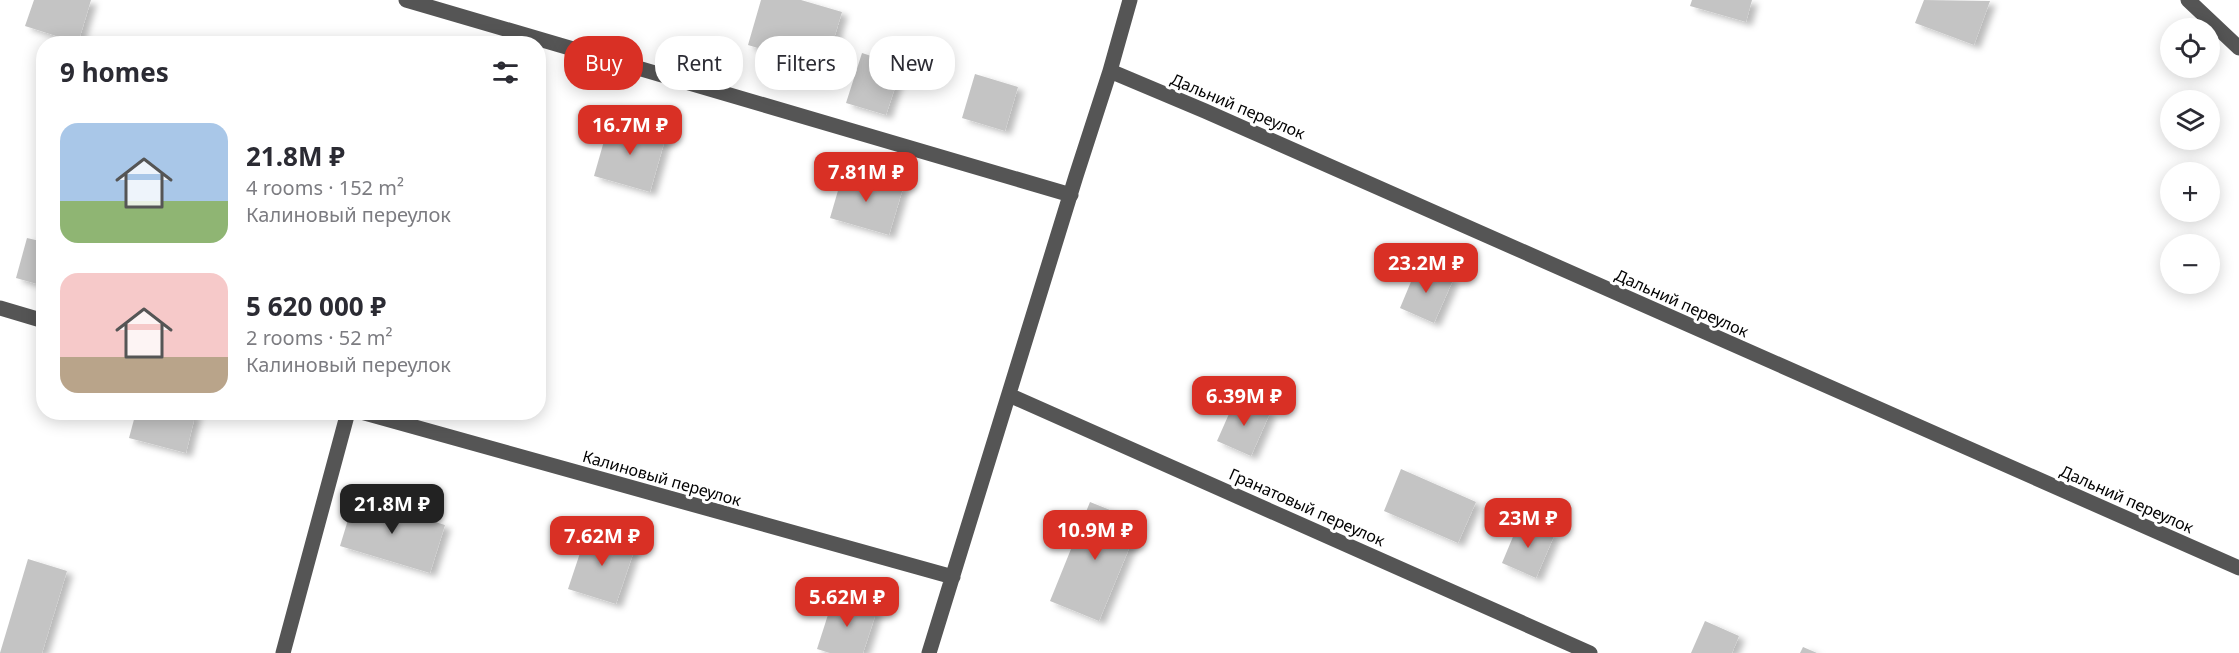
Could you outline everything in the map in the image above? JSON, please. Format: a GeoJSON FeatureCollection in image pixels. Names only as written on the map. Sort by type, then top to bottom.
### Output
{"type":"FeatureCollection","features":[{"type":"Feature","properties":{"kind":"street"},"geometry":{"type":"LineString","coordinates":[[406,0],[529,36]]}},
{"type":"Feature","properties":{"kind":"street"},"geometry":{"type":"LineString","coordinates":[[929,653],[1130,0]]}},
{"type":"Feature","properties":{"kind":"street"},"geometry":{"type":"LineString","coordinates":[[2187,0],[2239,48]]}},
{"type":"Feature","properties":{"kind":"street"},"geometry":{"type":"LineString","coordinates":[[546,41],[1071,195]]}},
{"type":"Feature","properties":{"kind":"street","name":"Дальний переулок"},"geometry":{"type":"LineString","coordinates":[[1110,71],[2239,568]]}},
{"type":"Feature","properties":{"kind":"street"},"geometry":{"type":"LineString","coordinates":[[0,308],[36,319]]}},
{"type":"Feature","properties":{"kind":"street","name":"Гранатовый переулок"},"geometry":{"type":"LineString","coordinates":[[1009,395],[1590,653]]}},
{"type":"Feature","properties":{"kind":"street"},"geometry":{"type":"LineString","coordinates":[[283,653],[346,420]]}},
{"type":"Feature","properties":{"kind":"street","name":"Калиновый переулок"},"geometry":{"type":"LineString","coordinates":[[390,420],[953,578]]}},
{"type":"Feature","properties":{"kind":"building"},"geometry":{"type":"Polygon","coordinates":[[[34,0],[91,0],[80,36],[56,36],[25,26],[34,0]]]}},
{"type":"Feature","properties":{"kind":"building"},"geometry":{"type":"Polygon","coordinates":[[[761,0],[801,0],[842,12],[835,36],[755,36],[755,47],[748,45],[761,0]]]}},
{"type":"Feature","properties":{"kind":"building"},"geometry":{"type":"Polygon","coordinates":[[[1692,0],[1752,0],[1746,22],[1690,6],[1692,0]]]}},
{"type":"Feature","properties":{"kind":"building"},"geometry":{"type":"Polygon","coordinates":[[[1924,0],[1990,1],[1974,45],[1915,23],[1924,0]]]}},
{"type":"Feature","properties":{"kind":"building"},"geometry":{"type":"Polygon","coordinates":[[[862,53],[869,55],[869,90],[894,90],[886,115],[846,103],[850,90],[857,90],[857,69],[862,53]]]}},
{"type":"Feature","properties":{"kind":"building"},"geometry":{"type":"Polygon","coordinates":[[[975,74],[1018,87],[1005,131],[962,118],[975,74]]]}},
{"type":"Feature","properties":{"kind":"building"},"geometry":{"type":"Polygon","coordinates":[[[610,120],[666,136],[650,192],[594,176],[610,120]]]}},
{"type":"Feature","properties":{"kind":"building"},"geometry":{"type":"Polygon","coordinates":[[[844,170],[903,188],[889,235],[830,218],[844,170]]]}},
{"type":"Feature","properties":{"kind":"building"},"geometry":{"type":"Polygon","coordinates":[[[27,238],[36,240],[36,284],[16,278],[27,238]]]}},
{"type":"Feature","properties":{"kind":"building"},"geometry":{"type":"Polygon","coordinates":[[[1418,265],[1453,280],[1434,323],[1400,308],[1418,265]]]}},
{"type":"Feature","properties":{"kind":"building"},"geometry":{"type":"Polygon","coordinates":[[[1236,398],[1270,413],[1251,456],[1217,441],[1236,398]]]}},
{"type":"Feature","properties":{"kind":"building"},"geometry":{"type":"Polygon","coordinates":[[[134,420],[194,420],[186,453],[129,438],[134,420]]]}},
{"type":"Feature","properties":{"kind":"building"},"geometry":{"type":"Polygon","coordinates":[[[1401,469],[1476,502],[1458,543],[1384,511],[1401,469]]]}},
{"type":"Feature","properties":{"kind":"building"},"geometry":{"type":"Polygon","coordinates":[[[355,497],[445,525],[430,573],[340,546],[355,497]]]}},
{"type":"Feature","properties":{"kind":"building"},"geometry":{"type":"Polygon","coordinates":[[[1090,502],[1140,522],[1099,621],[1050,601],[1090,502]]]}},
{"type":"Feature","properties":{"kind":"building"},"geometry":{"type":"Polygon","coordinates":[[[1520,520],[1554,536],[1536,578],[1502,563],[1520,520]]]}},
{"type":"Feature","properties":{"kind":"building"},"geometry":{"type":"Polygon","coordinates":[[[588,529],[636,545],[616,604],[568,589],[588,529]]]}},
{"type":"Feature","properties":{"kind":"building"},"geometry":{"type":"Polygon","coordinates":[[[28,559],[67,571],[42,653],[0,653],[28,559]]]}},
{"type":"Feature","properties":{"kind":"building"},"geometry":{"type":"Polygon","coordinates":[[[834,596],[877,610],[863,653],[830,653],[817,649],[834,596]]]}},
{"type":"Feature","properties":{"kind":"building"},"geometry":{"type":"Polygon","coordinates":[[[1705,621],[1739,636],[1732,653],[1691,653],[1705,621]]]}},
{"type":"Feature","properties":{"kind":"building"},"geometry":{"type":"Polygon","coordinates":[[[1803,647],[1817,653],[1800,653],[1803,647]]]}}]}
